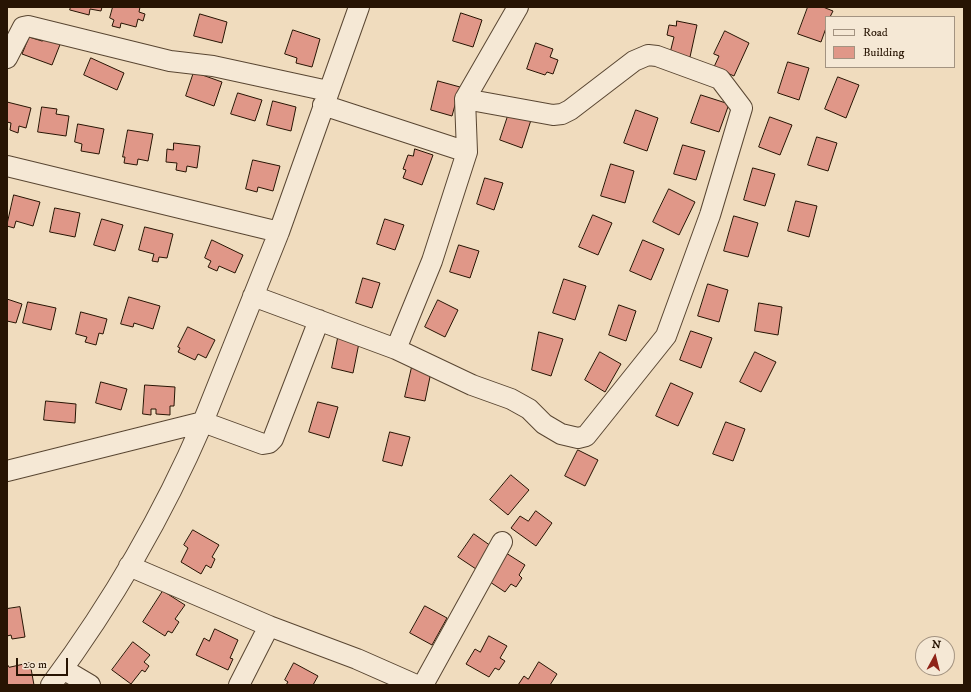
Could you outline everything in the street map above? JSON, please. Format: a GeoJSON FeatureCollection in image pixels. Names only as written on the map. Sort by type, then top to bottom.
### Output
{"type":"FeatureCollection","features":[{"type":"Feature","properties":{"kind":"street"},"geometry":{"type":"LineString","coordinates":[[51,685],[63,669],[129,566],[176,481],[203,422],[279,232],[359,7]]}},
{"type":"Feature","properties":{"kind":"street"},"geometry":{"type":"LineString","coordinates":[[396,349],[432,261],[467,152],[465,99],[518,7]]}},
{"type":"Feature","properties":{"kind":"street"},"geometry":{"type":"LineString","coordinates":[[7,58],[20,31],[23,27],[28,26],[170,61],[213,66],[326,98],[467,152]]}},
{"type":"Feature","properties":{"kind":"street"},"geometry":{"type":"LineString","coordinates":[[253,296],[396,349],[472,385],[511,399],[529,409],[544,424],[561,434],[578,438],[586,436],[666,336],[710,215],[742,108],[720,79],[657,56],[648,55],[634,61],[570,110],[562,114],[553,114],[465,99]]}},
{"type":"Feature","properties":{"kind":"street"},"geometry":{"type":"LineString","coordinates":[[7,166],[279,232]]}},
{"type":"Feature","properties":{"kind":"street"},"geometry":{"type":"LineString","coordinates":[[7,471],[203,422],[255,441],[269,443],[273,439],[319,320]]}},
{"type":"Feature","properties":{"kind":"street"},"geometry":{"type":"LineString","coordinates":[[129,566],[269,626],[357,659],[414,684],[502,542]]}},
{"type":"Feature","properties":{"kind":"street"},"geometry":{"type":"LineString","coordinates":[[239,685],[269,626]]}},
{"type":"Feature","properties":{"kind":"street"},"geometry":{"type":"LineString","coordinates":[[63,669],[90,685]]}},
{"type":"Feature","properties":{"kind":"building"},"geometry":{"type":"Polygon","coordinates":[[[71,7],[102,7],[101,11],[90,9],[89,15],[70,10],[71,7]]]}},
{"type":"Feature","properties":{"kind":"building"},"geometry":{"type":"Polygon","coordinates":[[[113,7],[140,7],[139,12],[145,14],[143,21],[138,19],[136,27],[121,23],[120,28],[112,26],[114,20],[110,18],[113,7]]]}},
{"type":"Feature","properties":{"kind":"building"},"geometry":{"type":"Polygon","coordinates":[[[808,7],[823,7],[833,11],[830,16],[825,16],[825,31],[821,42],[798,34],[808,7]]]}},
{"type":"Feature","properties":{"kind":"building"},"geometry":{"type":"Polygon","coordinates":[[[461,13],[482,20],[473,47],[453,41],[461,13]]]}},
{"type":"Feature","properties":{"kind":"building"},"geometry":{"type":"Polygon","coordinates":[[[200,14],[227,22],[222,43],[194,36],[200,14]]]}},
{"type":"Feature","properties":{"kind":"building"},"geometry":{"type":"Polygon","coordinates":[[[677,21],[697,25],[690,57],[670,53],[674,37],[667,35],[669,25],[676,26],[677,21]]]}},
{"type":"Feature","properties":{"kind":"building"},"geometry":{"type":"Polygon","coordinates":[[[293,30],[320,39],[312,67],[296,63],[297,58],[285,54],[293,30]]]}},
{"type":"Feature","properties":{"kind":"building"},"geometry":{"type":"Polygon","coordinates":[[[725,31],[749,43],[734,76],[714,67],[719,56],[714,54],[725,31]]]}},
{"type":"Feature","properties":{"kind":"building"},"geometry":{"type":"Polygon","coordinates":[[[44,36],[61,42],[52,65],[22,54],[29,37],[42,41],[44,36]]]}},
{"type":"Feature","properties":{"kind":"building"},"geometry":{"type":"Polygon","coordinates":[[[536,43],[553,49],[550,57],[558,60],[553,74],[547,72],[545,75],[527,69],[536,43]]]}},
{"type":"Feature","properties":{"kind":"building"},"geometry":{"type":"Polygon","coordinates":[[[91,58],[124,73],[117,90],[84,75],[91,58]]]}},
{"type":"Feature","properties":{"kind":"building"},"geometry":{"type":"Polygon","coordinates":[[[788,62],[809,68],[799,100],[778,93],[788,62]]]}},
{"type":"Feature","properties":{"kind":"building"},"geometry":{"type":"Polygon","coordinates":[[[194,72],[222,82],[214,106],[186,96],[194,72]]]}},
{"type":"Feature","properties":{"kind":"building"},"geometry":{"type":"Polygon","coordinates":[[[838,77],[859,85],[846,118],[825,109],[838,77]]]}},
{"type":"Feature","properties":{"kind":"building"},"geometry":{"type":"Polygon","coordinates":[[[438,81],[460,87],[452,116],[431,110],[438,81]]]}},
{"type":"Feature","properties":{"kind":"building"},"geometry":{"type":"Polygon","coordinates":[[[238,93],[262,100],[255,121],[231,114],[238,93]]]}},
{"type":"Feature","properties":{"kind":"building"},"geometry":{"type":"Polygon","coordinates":[[[701,95],[729,104],[719,132],[691,123],[701,95]]]}},
{"type":"Feature","properties":{"kind":"building"},"geometry":{"type":"Polygon","coordinates":[[[273,101],[296,107],[291,131],[267,125],[273,101]]]}},
{"type":"Feature","properties":{"kind":"building"},"geometry":{"type":"Polygon","coordinates":[[[7,102],[31,108],[26,128],[19,126],[18,133],[10,130],[11,123],[7,122],[7,102]]]}},
{"type":"Feature","properties":{"kind":"building"},"geometry":{"type":"Polygon","coordinates":[[[42,107],[57,109],[56,114],[69,116],[66,136],[38,132],[42,107]]]}},
{"type":"Feature","properties":{"kind":"building"},"geometry":{"type":"Polygon","coordinates":[[[636,110],[658,118],[647,151],[624,143],[636,110]]]}},
{"type":"Feature","properties":{"kind":"building"},"geometry":{"type":"Polygon","coordinates":[[[509,113],[531,120],[522,148],[500,140],[509,113]]]}},
{"type":"Feature","properties":{"kind":"building"},"geometry":{"type":"Polygon","coordinates":[[[770,117],[792,125],[780,155],[759,147],[770,117]]]}},
{"type":"Feature","properties":{"kind":"building"},"geometry":{"type":"Polygon","coordinates":[[[78,124],[104,129],[99,154],[81,151],[82,144],[75,142],[78,124]]]}},
{"type":"Feature","properties":{"kind":"building"},"geometry":{"type":"Polygon","coordinates":[[[128,130],[153,134],[148,161],[138,159],[137,165],[124,163],[125,157],[123,157],[128,130]]]}},
{"type":"Feature","properties":{"kind":"building"},"geometry":{"type":"Polygon","coordinates":[[[817,137],[837,143],[828,171],[808,165],[817,137]]]}},
{"type":"Feature","properties":{"kind":"building"},"geometry":{"type":"Polygon","coordinates":[[[174,143],[200,146],[197,168],[187,166],[186,172],[176,170],[177,163],[166,162],[167,149],[173,150],[174,143]]]}},
{"type":"Feature","properties":{"kind":"building"},"geometry":{"type":"Polygon","coordinates":[[[683,145],[705,151],[696,180],[674,174],[683,145]]]}},
{"type":"Feature","properties":{"kind":"building"},"geometry":{"type":"Polygon","coordinates":[[[415,149],[433,155],[422,185],[403,178],[406,170],[403,169],[408,155],[413,156],[415,149]]]}},
{"type":"Feature","properties":{"kind":"building"},"geometry":{"type":"Polygon","coordinates":[[[253,160],[280,166],[273,191],[258,187],[257,192],[246,189],[253,160]]]}},
{"type":"Feature","properties":{"kind":"building"},"geometry":{"type":"Polygon","coordinates":[[[611,164],[634,171],[625,203],[601,196],[611,164]]]}},
{"type":"Feature","properties":{"kind":"building"},"geometry":{"type":"Polygon","coordinates":[[[753,168],[775,174],[765,206],[744,200],[753,168]]]}},
{"type":"Feature","properties":{"kind":"building"},"geometry":{"type":"Polygon","coordinates":[[[485,178],[503,183],[494,210],[477,204],[485,178]]]}},
{"type":"Feature","properties":{"kind":"building"},"geometry":{"type":"Polygon","coordinates":[[[669,189],[695,202],[679,235],[653,222],[669,189]]]}},
{"type":"Feature","properties":{"kind":"building"},"geometry":{"type":"Polygon","coordinates":[[[14,195],[40,202],[33,226],[16,221],[14,228],[7,226],[14,195]]]}},
{"type":"Feature","properties":{"kind":"building"},"geometry":{"type":"Polygon","coordinates":[[[796,201],[817,206],[809,237],[788,231],[796,201]]]}},
{"type":"Feature","properties":{"kind":"building"},"geometry":{"type":"Polygon","coordinates":[[[55,208],[80,213],[75,237],[50,232],[55,208]]]}},
{"type":"Feature","properties":{"kind":"building"},"geometry":{"type":"Polygon","coordinates":[[[593,215],[612,223],[598,255],[579,247],[593,215]]]}},
{"type":"Feature","properties":{"kind":"building"},"geometry":{"type":"Polygon","coordinates":[[[734,216],[758,223],[748,257],[724,251],[734,216]]]}},
{"type":"Feature","properties":{"kind":"building"},"geometry":{"type":"Polygon","coordinates":[[[102,219],[123,225],[115,251],[94,245],[102,219]]]}},
{"type":"Feature","properties":{"kind":"building"},"geometry":{"type":"Polygon","coordinates":[[[385,219],[404,225],[395,250],[377,244],[385,219]]]}},
{"type":"Feature","properties":{"kind":"building"},"geometry":{"type":"Polygon","coordinates":[[[145,227],[173,234],[167,258],[159,257],[158,262],[152,261],[154,254],[139,250],[145,227]]]}},
{"type":"Feature","properties":{"kind":"building"},"geometry":{"type":"Polygon","coordinates":[[[212,240],[243,255],[235,273],[219,266],[217,271],[208,267],[211,261],[205,258],[212,240]]]}},
{"type":"Feature","properties":{"kind":"building"},"geometry":{"type":"Polygon","coordinates":[[[643,240],[664,249],[651,280],[630,271],[643,240]]]}},
{"type":"Feature","properties":{"kind":"building"},"geometry":{"type":"Polygon","coordinates":[[[459,245],[479,251],[470,278],[450,272],[459,245]]]}},
{"type":"Feature","properties":{"kind":"building"},"geometry":{"type":"Polygon","coordinates":[[[363,278],[380,283],[372,308],[356,303],[363,278]]]}},
{"type":"Feature","properties":{"kind":"building"},"geometry":{"type":"Polygon","coordinates":[[[564,279],[586,286],[575,320],[553,313],[564,279]]]}},
{"type":"Feature","properties":{"kind":"building"},"geometry":{"type":"Polygon","coordinates":[[[708,284],[728,290],[719,322],[698,316],[708,284]]]}},
{"type":"Feature","properties":{"kind":"building"},"geometry":{"type":"Polygon","coordinates":[[[129,297],[160,306],[153,329],[134,323],[133,327],[121,324],[129,297]]]}},
{"type":"Feature","properties":{"kind":"building"},"geometry":{"type":"Polygon","coordinates":[[[7,299],[22,304],[16,323],[7,321],[7,299]]]}},
{"type":"Feature","properties":{"kind":"building"},"geometry":{"type":"Polygon","coordinates":[[[438,300],[458,310],[445,337],[425,327],[438,300]]]}},
{"type":"Feature","properties":{"kind":"building"},"geometry":{"type":"Polygon","coordinates":[[[28,302],[56,308],[51,330],[23,323],[28,302]]]}},
{"type":"Feature","properties":{"kind":"building"},"geometry":{"type":"Polygon","coordinates":[[[759,303],[782,307],[778,335],[755,331],[759,303]]]}},
{"type":"Feature","properties":{"kind":"building"},"geometry":{"type":"Polygon","coordinates":[[[619,305],[636,311],[626,341],[609,335],[619,305]]]}},
{"type":"Feature","properties":{"kind":"building"},"geometry":{"type":"Polygon","coordinates":[[[81,312],[107,319],[103,334],[99,333],[96,345],[85,342],[87,337],[76,334],[81,312]]]}},
{"type":"Feature","properties":{"kind":"building"},"geometry":{"type":"Polygon","coordinates":[[[188,327],[215,340],[206,358],[198,354],[195,360],[178,352],[180,348],[178,347],[188,327]]]}},
{"type":"Feature","properties":{"kind":"building"},"geometry":{"type":"Polygon","coordinates":[[[691,331],[712,338],[701,368],[680,360],[691,331]]]}},
{"type":"Feature","properties":{"kind":"building"},"geometry":{"type":"Polygon","coordinates":[[[539,332],[563,339],[551,376],[532,370],[539,332]]]}},
{"type":"Feature","properties":{"kind":"building"},"geometry":{"type":"Polygon","coordinates":[[[338,338],[359,343],[353,373],[332,368],[338,338]]]}},
{"type":"Feature","properties":{"kind":"building"},"geometry":{"type":"Polygon","coordinates":[[[600,352],[621,364],[605,392],[585,380],[600,352]]]}},
{"type":"Feature","properties":{"kind":"building"},"geometry":{"type":"Polygon","coordinates":[[[755,352],[776,362],[761,392],[740,382],[755,352]]]}},
{"type":"Feature","properties":{"kind":"building"},"geometry":{"type":"Polygon","coordinates":[[[412,367],[431,372],[425,401],[405,397],[412,367]]]}},
{"type":"Feature","properties":{"kind":"building"},"geometry":{"type":"Polygon","coordinates":[[[101,382],[127,389],[121,410],[96,403],[101,382]]]}},
{"type":"Feature","properties":{"kind":"building"},"geometry":{"type":"Polygon","coordinates":[[[671,383],[693,393],[678,426],[656,416],[671,383]]]}},
{"type":"Feature","properties":{"kind":"building"},"geometry":{"type":"Polygon","coordinates":[[[145,385],[175,387],[174,406],[170,406],[170,415],[156,414],[156,409],[151,409],[151,415],[143,414],[145,385]]]}},
{"type":"Feature","properties":{"kind":"building"},"geometry":{"type":"Polygon","coordinates":[[[46,401],[76,404],[75,423],[44,420],[46,401]]]}},
{"type":"Feature","properties":{"kind":"building"},"geometry":{"type":"Polygon","coordinates":[[[318,402],[338,407],[329,438],[309,432],[318,402]]]}},
{"type":"Feature","properties":{"kind":"building"},"geometry":{"type":"Polygon","coordinates":[[[726,422],[745,429],[733,461],[713,454],[726,422]]]}},
{"type":"Feature","properties":{"kind":"building"},"geometry":{"type":"Polygon","coordinates":[[[390,432],[410,437],[402,466],[383,461],[390,432]]]}},
{"type":"Feature","properties":{"kind":"building"},"geometry":{"type":"Polygon","coordinates":[[[578,450],[598,460],[585,486],[565,476],[578,450]]]}},
{"type":"Feature","properties":{"kind":"building"},"geometry":{"type":"Polygon","coordinates":[[[511,475],[529,490],[508,515],[490,500],[511,475]]]}},
{"type":"Feature","properties":{"kind":"building"},"geometry":{"type":"Polygon","coordinates":[[[536,511],[552,523],[536,546],[511,528],[520,516],[528,521],[536,511]]]}},
{"type":"Feature","properties":{"kind":"building"},"geometry":{"type":"Polygon","coordinates":[[[193,530],[219,545],[212,557],[215,559],[211,568],[206,565],[201,574],[181,562],[188,548],[184,545],[193,530]]]}},
{"type":"Feature","properties":{"kind":"building"},"geometry":{"type":"Polygon","coordinates":[[[474,534],[491,546],[476,569],[458,557],[474,534]]]}},
{"type":"Feature","properties":{"kind":"building"},"geometry":{"type":"Polygon","coordinates":[[[506,553],[525,565],[519,575],[522,578],[516,587],[511,584],[505,592],[487,580],[506,553]]]}},
{"type":"Feature","properties":{"kind":"building"},"geometry":{"type":"Polygon","coordinates":[[[163,591],[185,605],[175,619],[179,622],[172,633],[168,631],[165,636],[143,622],[163,591]]]}},
{"type":"Feature","properties":{"kind":"building"},"geometry":{"type":"Polygon","coordinates":[[[425,606],[447,618],[432,645],[410,633],[425,606]]]}},
{"type":"Feature","properties":{"kind":"building"},"geometry":{"type":"Polygon","coordinates":[[[20,607],[25,637],[12,639],[11,635],[7,636],[7,609],[20,607]]]}},
{"type":"Feature","properties":{"kind":"building"},"geometry":{"type":"Polygon","coordinates":[[[215,629],[238,640],[230,658],[233,659],[228,670],[196,655],[204,638],[209,641],[215,629]]]}},
{"type":"Feature","properties":{"kind":"building"},"geometry":{"type":"Polygon","coordinates":[[[489,636],[507,646],[500,658],[505,661],[499,670],[495,668],[489,677],[466,664],[475,649],[480,652],[489,636]]]}},
{"type":"Feature","properties":{"kind":"building"},"geometry":{"type":"Polygon","coordinates":[[[133,642],[150,655],[144,662],[149,666],[145,672],[142,670],[131,684],[112,670],[133,642]]]}},
{"type":"Feature","properties":{"kind":"building"},"geometry":{"type":"Polygon","coordinates":[[[539,662],[557,674],[550,685],[518,685],[524,676],[528,679],[539,662]]]}},
{"type":"Feature","properties":{"kind":"building"},"geometry":{"type":"Polygon","coordinates":[[[30,663],[34,685],[7,685],[7,664],[9,667],[30,663]]]}},
{"type":"Feature","properties":{"kind":"building"},"geometry":{"type":"Polygon","coordinates":[[[294,663],[318,676],[313,685],[286,685],[288,682],[285,680],[294,663]]]}}]}
